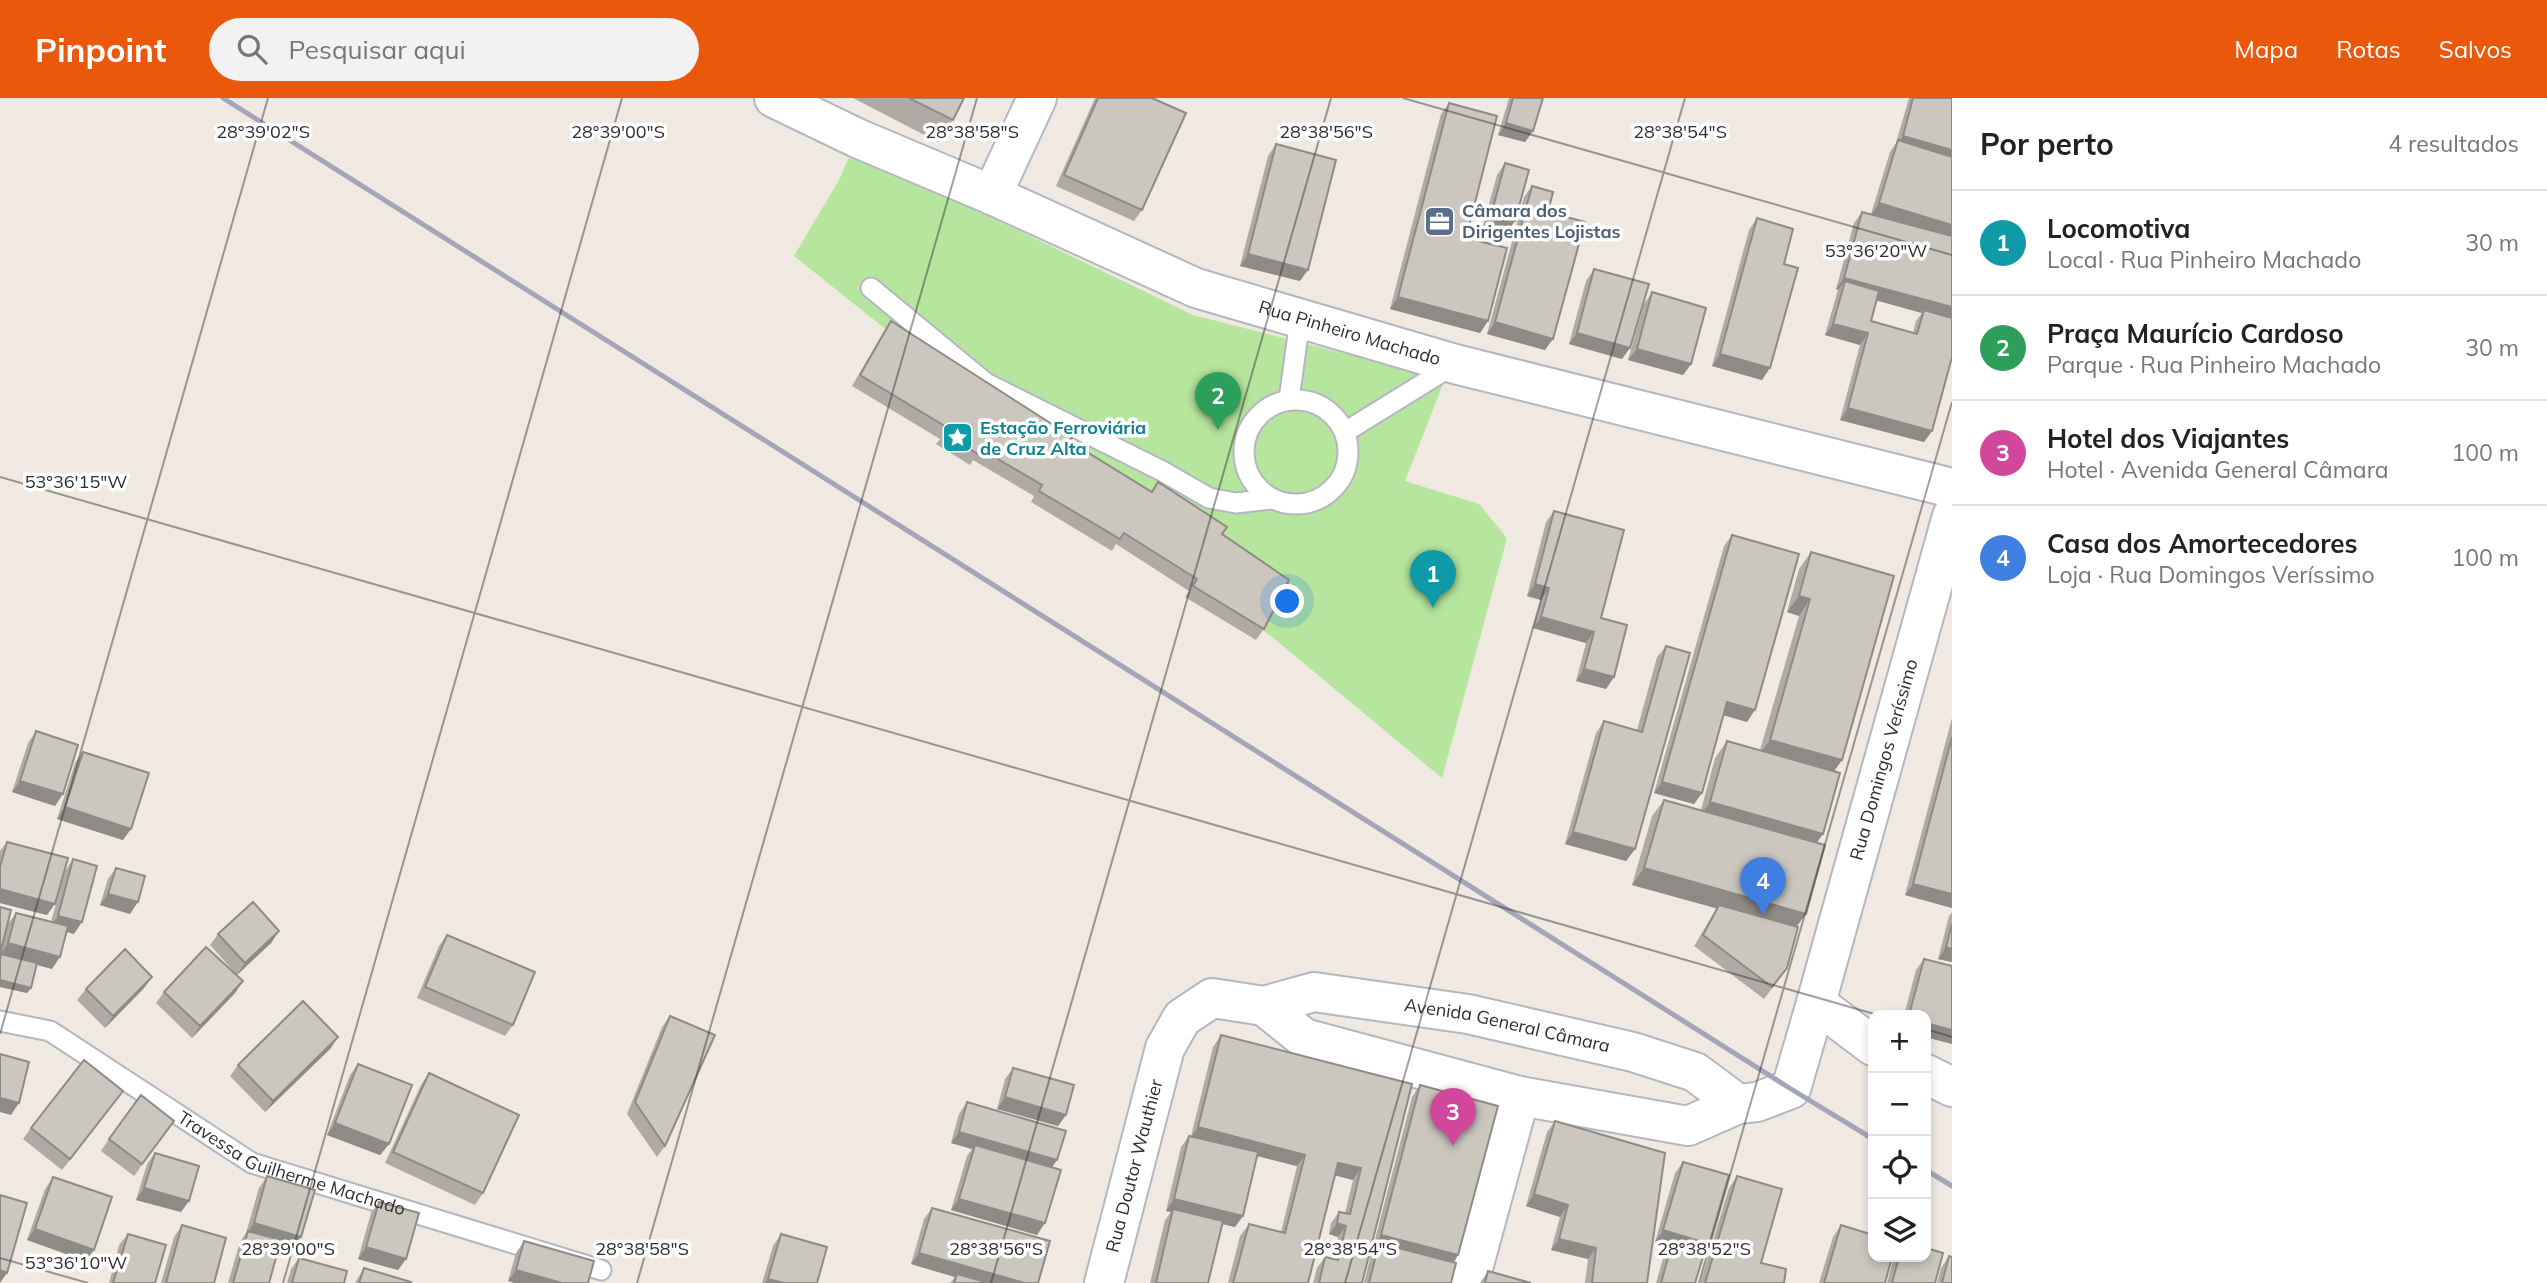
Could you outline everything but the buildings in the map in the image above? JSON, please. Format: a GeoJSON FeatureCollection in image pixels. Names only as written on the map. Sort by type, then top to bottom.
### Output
{"type":"FeatureCollection","features":[{"type":"Feature","properties":{"kind":"main road","name":"Rua Pinheiro Machado"},"geometry":{"type":"LineString","coordinates":[[774,98],[857,138],[992,195],[1196,288],[1455,364],[1952,488]]}},
{"type":"Feature","properties":{"kind":"main road"},"geometry":{"type":"LineString","coordinates":[[992,195],[1037,98]]}},
{"type":"Feature","properties":{"kind":"main road","name":"Rua Domingos Veríssimo"},"geometry":{"type":"LineString","coordinates":[[1816,1003],[1952,516]]}},
{"type":"Feature","properties":{"kind":"main road","name":"Avenida General Câmara"},"geometry":{"type":"LineString","coordinates":[[1212,998],[1264,1006],[1314,992],[1468,1014],[1633,1052],[1695,1072],[1738,1104]]}},
{"type":"Feature","properties":{"kind":"main road","name":"Rua Doutor Wauthier"},"geometry":{"type":"LineString","coordinates":[[1104,1283],[1165,1048],[1182,1018],[1212,998]]}},
{"type":"Feature","properties":{"kind":"main road"},"geometry":{"type":"LineString","coordinates":[[1816,1003],[1868,1042]]}},
{"type":"Feature","properties":{"kind":"main road","name":"Avenida General Câmara"},"geometry":{"type":"LineString","coordinates":[[1264,1006],[1304,1038],[1520,1096],[1688,1126],[1738,1104],[1757,1102],[1791,1089],[1816,1003]]}},
{"type":"Feature","properties":{"kind":"main road"},"geometry":{"type":"LineString","coordinates":[[1931,1076],[1952,1087]]}},
{"type":"Feature","properties":{"kind":"main road"},"geometry":{"type":"LineString","coordinates":[[1469,1283],[1520,1096]]}},
{"type":"Feature","properties":{"kind":"lane"},"geometry":{"type":"LineString","coordinates":[[871,288],[986,383],[1162,471],[1209,498],[1236,503],[1271,499],[1289,504],[1307,503],[1324,496],[1338,484],[1346,468],[1349,450],[1345,432],[1336,416],[1321,405],[1306,399],[1289,399],[1273,404],[1260,414],[1250,427],[1244,460],[1249,475],[1258,488],[1271,499]]}},
{"type":"Feature","properties":{"kind":"lane"},"geometry":{"type":"LineString","coordinates":[[1289,399],[1300,320]]}},
{"type":"Feature","properties":{"kind":"lane"},"geometry":{"type":"LineString","coordinates":[[1345,432],[1455,364]]}},
{"type":"Feature","properties":{"kind":"lane","name":"Travessa Guilherme Machado"},"geometry":{"type":"LineString","coordinates":[[0,1021],[50,1031],[252,1163],[601,1270]]}},
{"type":"Feature","properties":{"kind":"green space"},"geometry":{"type":"Polygon","coordinates":[[[852,150],[1193,315],[1445,379],[1405,481],[1479,504],[1507,538],[1442,778],[1278,642],[794,256],[839,180],[852,150]]]}},
{"type":"Feature","properties":{"kind":"railway"},"geometry":{"type":"LineString","coordinates":[[223,98],[1868,1136]]}},
{"type":"Feature","properties":{"kind":"railway"},"geometry":{"type":"LineString","coordinates":[[1931,1173],[1952,1186]]}},
{"type":"Feature","properties":{"kind":"place","name":"Câmara dos Dirigentes Lojistas"},"geometry":{"type":"Point","coordinates":[1439,221]}},
{"type":"Feature","properties":{"kind":"place","name":"Praça Maurício Cardoso"},"geometry":{"type":"Point","coordinates":[1218,430]}},
{"type":"Feature","properties":{"kind":"place","name":"Estação Ferroviária de Cruz Alta"},"geometry":{"type":"Point","coordinates":[957,438]}},
{"type":"Feature","properties":{"kind":"place","name":"Locomotiva"},"geometry":{"type":"Point","coordinates":[1433,608]}},
{"type":"Feature","properties":{"kind":"place","name":"Casa dos Amortecedores"},"geometry":{"type":"Point","coordinates":[1763,915]}},
{"type":"Feature","properties":{"kind":"place","name":"Hotel dos Viajantes"},"geometry":{"type":"Point","coordinates":[1453,1146]}}]}
